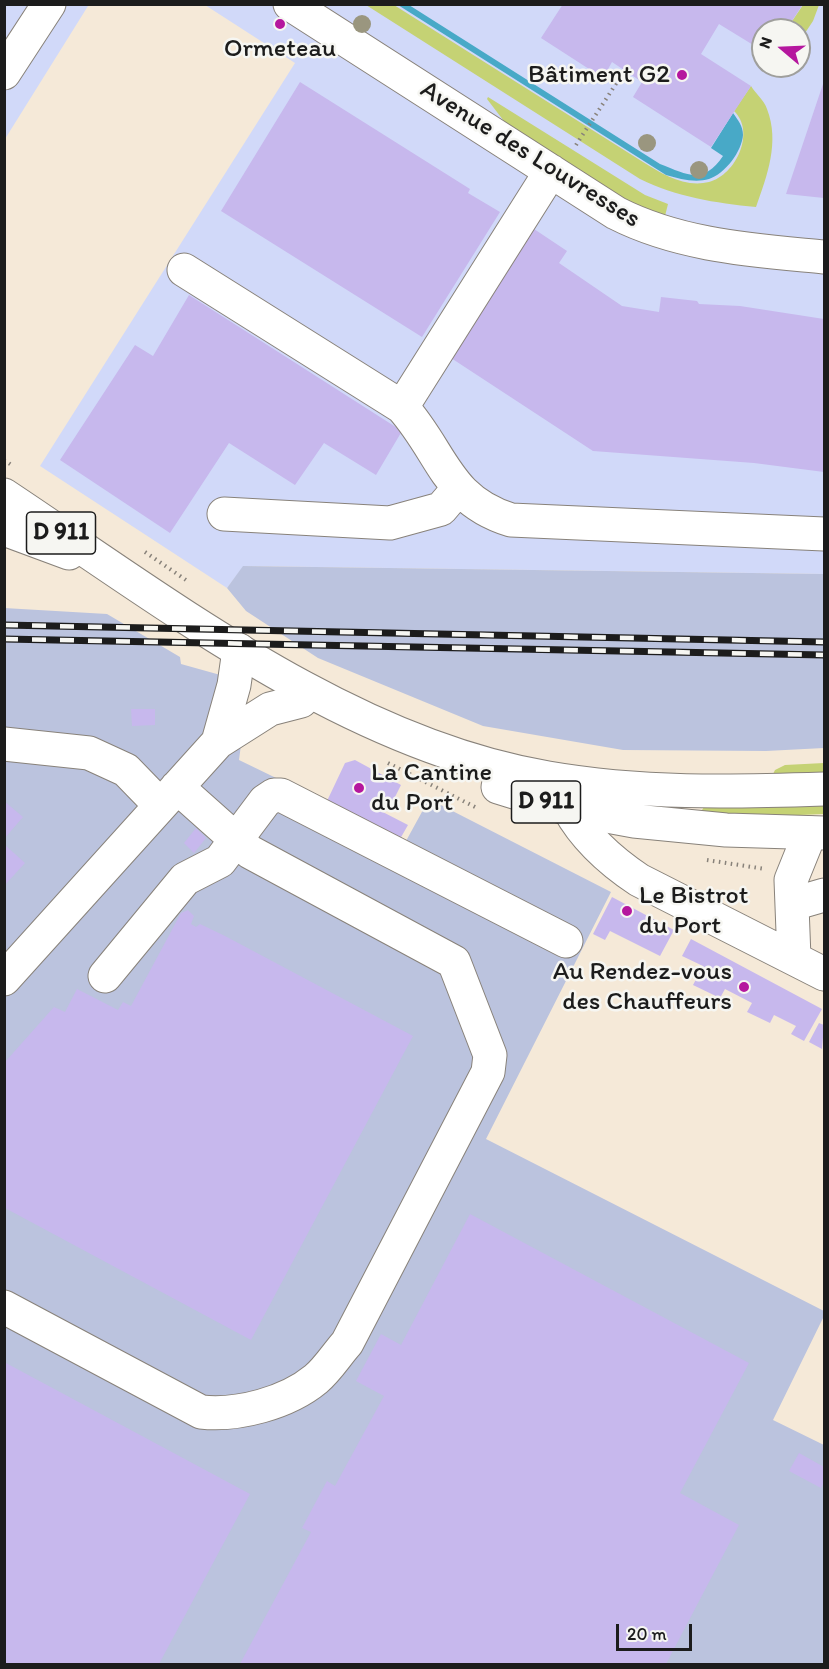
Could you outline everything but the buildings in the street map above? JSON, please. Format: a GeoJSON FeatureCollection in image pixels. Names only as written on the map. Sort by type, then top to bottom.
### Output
{"type":"FeatureCollection","features":[{"type":"Feature","properties":{"kind":"street"},"geometry":{"type":"LineString","coordinates":[[4,73],[49,4]]}},
{"type":"Feature","properties":{"kind":"street","name":"Avenue des Louvresses"},"geometry":{"type":"LineString","coordinates":[[290,4],[616,213],[670,236],[743,249],[825,257]]}},
{"type":"Feature","properties":{"kind":"street"},"geometry":{"type":"LineString","coordinates":[[402,407],[551,171]]}},
{"type":"Feature","properties":{"kind":"street"},"geometry":{"type":"LineString","coordinates":[[184,270],[402,407],[433,447],[458,489],[486,512],[511,520],[825,534]]}},
{"type":"Feature","properties":{"kind":"street","name":"D 911"},"geometry":{"type":"LineString","coordinates":[[9,481],[130,561],[301,700],[363,732],[473,780],[569,809],[634,821],[726,830],[817,833]]}},
{"type":"Feature","properties":{"kind":"street"},"geometry":{"type":"LineString","coordinates":[[224,514],[390,523],[441,509],[458,489]]}},
{"type":"Feature","properties":{"kind":"street","name":"D 911"},"geometry":{"type":"LineString","coordinates":[[4,529],[130,561]]}},
{"type":"Feature","properties":{"kind":"street"},"geometry":{"type":"LineString","coordinates":[[218,742],[234,685],[239,650]]}},
{"type":"Feature","properties":{"kind":"street","name":"D 911"},"geometry":{"type":"LineString","coordinates":[[239,650],[393,731],[434,748],[546,778],[658,792],[825,789]]}},
{"type":"Feature","properties":{"kind":"street"},"geometry":{"type":"LineString","coordinates":[[4,979],[218,742],[270,709],[301,700]]}},
{"type":"Feature","properties":{"kind":"street"},"geometry":{"type":"LineString","coordinates":[[4,744],[89,753],[126,770],[237,840],[250,852],[454,962],[490,1055],[488,1072],[347,1343],[317,1378],[287,1397],[223,1414],[201,1412],[4,1307]]}},
{"type":"Feature","properties":{"kind":"street"},"geometry":{"type":"LineString","coordinates":[[105,976],[185,879],[220,861],[265,801],[274,795],[281,795],[566,941]]}},
{"type":"Feature","properties":{"kind":"street"},"geometry":{"type":"LineString","coordinates":[[569,809],[583,832],[617,864],[639,880],[825,974]]}},
{"type":"Feature","properties":{"kind":"street"},"geometry":{"type":"LineString","coordinates":[[794,958],[791,880],[817,833]]}},
{"type":"Feature","properties":{"kind":"street"},"geometry":{"type":"LineString","coordinates":[[792,904],[825,896]]}},
{"type":"Feature","properties":{"kind":"path"},"geometry":{"type":"LineString","coordinates":[[576,146],[625,70]]}},
{"type":"Feature","properties":{"kind":"path"},"geometry":{"type":"LineString","coordinates":[[4,460],[9,481]]}},
{"type":"Feature","properties":{"kind":"path"},"geometry":{"type":"LineString","coordinates":[[130,561],[182,577],[190,585]]}},
{"type":"Feature","properties":{"kind":"shaded area"},"geometry":{"type":"Polygon","coordinates":[[[5,5],[100,5],[88,6],[5,139],[5,5]]]}},
{"type":"Feature","properties":{"kind":"shaded area"},"geometry":{"type":"Polygon","coordinates":[[[205,5],[824,5],[824,574],[244,566],[227,588],[40,466],[295,63],[205,5]]]}},
{"type":"Feature","properties":{"kind":"shaded area"},"geometry":{"type":"Polygon","coordinates":[[[243,566],[824,574],[824,748],[766,751],[623,750],[483,726],[318,658],[246,611],[227,588],[243,566]]]}},
{"type":"Feature","properties":{"kind":"shaded area"},"geometry":{"type":"Polygon","coordinates":[[[4,608],[107,614],[180,657],[181,664],[249,683],[239,760],[406,841],[429,799],[611,892],[486,1139],[824,1311],[824,1316],[773,1420],[824,1445],[824,1664],[5,1664],[4,608]]]}},
{"type":"Feature","properties":{"kind":"green space"},"geometry":{"type":"Polygon","coordinates":[[[366,5],[394,5],[650,167],[691,183],[709,182],[719,178],[735,162],[743,141],[743,130],[734,111],[751,86],[766,106],[772,134],[771,159],[756,207],[696,198],[640,179],[366,5]]]}},
{"type":"Feature","properties":{"kind":"green space"},"geometry":{"type":"Polygon","coordinates":[[[803,5],[819,5],[811,24],[811,18],[794,18],[803,5]]]}},
{"type":"Feature","properties":{"kind":"green space"},"geometry":{"type":"Polygon","coordinates":[[[488,97],[645,195],[668,204],[664,220],[649,214],[510,129],[487,99],[488,97]]]}},
{"type":"Feature","properties":{"kind":"green space"},"geometry":{"type":"Polygon","coordinates":[[[824,763],[824,777],[771,778],[775,770],[785,765],[824,763]]]}},
{"type":"Feature","properties":{"kind":"green space"},"geometry":{"type":"Polygon","coordinates":[[[824,805],[824,814],[775,816],[703,813],[702,810],[704,807],[824,805]]]}},
{"type":"Feature","properties":{"kind":"water"},"geometry":{"type":"Polygon","coordinates":[[[398,5],[409,5],[660,164],[694,175],[709,171],[723,156],[711,148],[733,113],[743,132],[740,148],[727,167],[709,179],[693,181],[666,175],[398,5]]]}},
{"type":"Feature","properties":{"kind":"railway"},"geometry":{"type":"LineString","coordinates":[[4,625],[824,642]]}},
{"type":"Feature","properties":{"kind":"railway"},"geometry":{"type":"LineString","coordinates":[[4,639],[824,655]]}},
{"type":"Feature","properties":{"kind":"place","name":"Ormeteau"},"geometry":{"type":"Point","coordinates":[280,24]}},
{"type":"Feature","properties":{"kind":"place","name":"Bâtiment G2"},"geometry":{"type":"Point","coordinates":[682,75]}},
{"type":"Feature","properties":{"kind":"place","name":"La Cantine du Port"},"geometry":{"type":"Point","coordinates":[359,788]}},
{"type":"Feature","properties":{"kind":"place","name":"Le Bistrot du Port"},"geometry":{"type":"Point","coordinates":[627,911]}},
{"type":"Feature","properties":{"kind":"place","name":"Au Rendez-vous des Chauffeurs"},"geometry":{"type":"Point","coordinates":[744,987]}}]}
